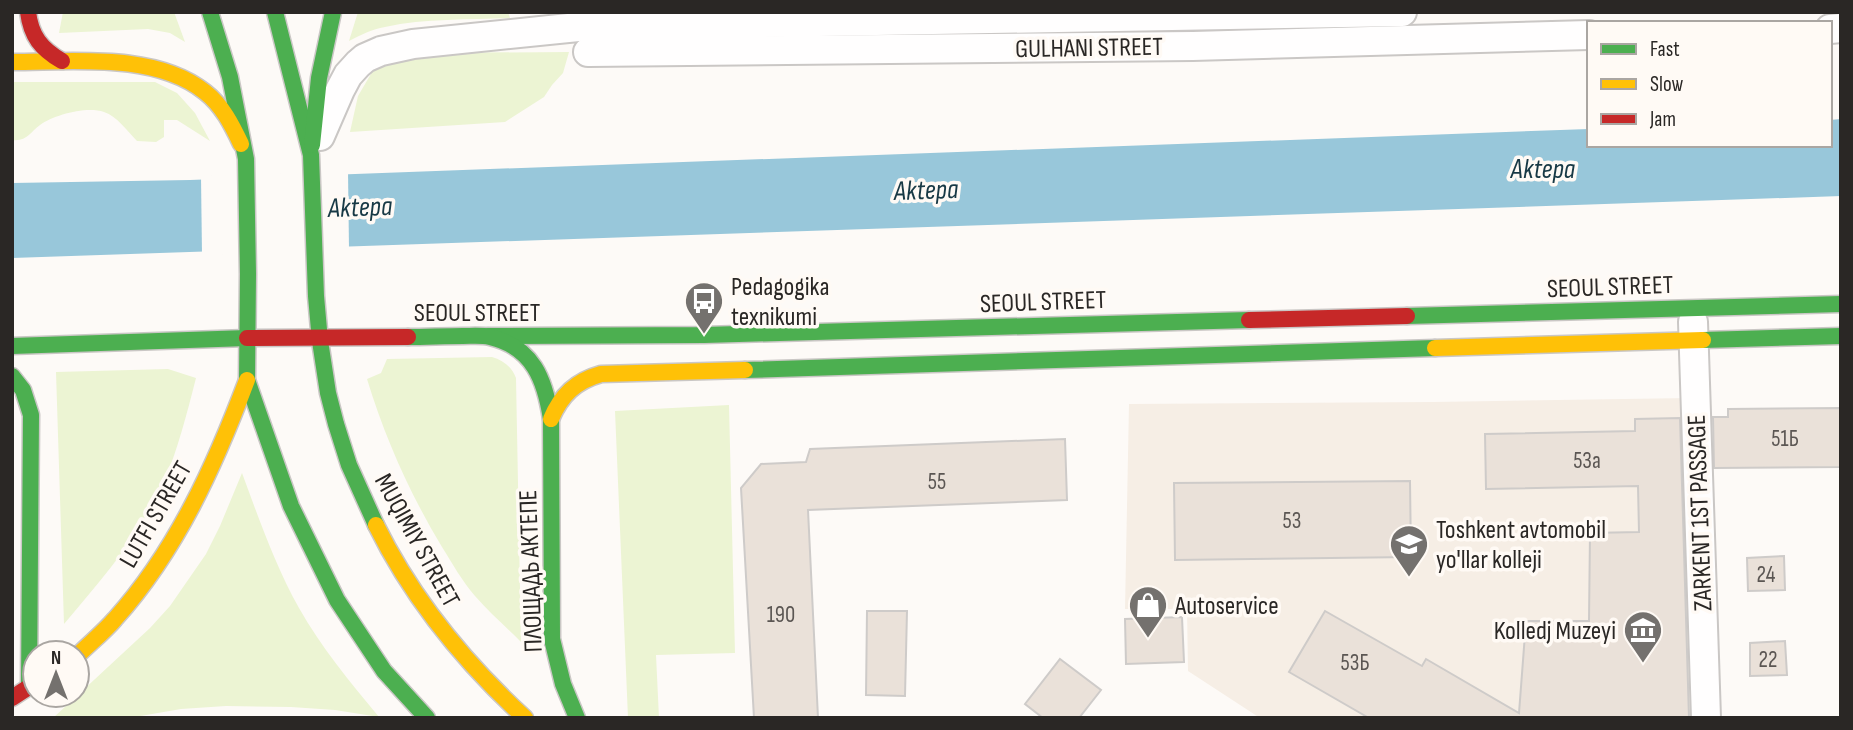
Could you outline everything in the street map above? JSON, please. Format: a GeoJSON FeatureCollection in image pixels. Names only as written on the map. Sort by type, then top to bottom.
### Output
{"type":"FeatureCollection","features":[{"type":"Feature","properties":{"kind":"main road"},"geometry":{"type":"LineString","coordinates":[[18,36],[23,30],[28,12]]}},
{"type":"Feature","properties":{"kind":"main road"},"geometry":{"type":"LineString","coordinates":[[28,12],[35,39],[45,52],[62,61]]}},
{"type":"Feature","properties":{"kind":"main road"},"geometry":{"type":"LineString","coordinates":[[210,12],[230,76],[246,159],[247,380],[291,506],[337,600],[384,671],[426,718]]}},
{"type":"Feature","properties":{"kind":"main road"},"geometry":{"type":"LineString","coordinates":[[275,12],[291,65],[312,158]]}},
{"type":"Feature","properties":{"kind":"main road"},"geometry":{"type":"LineString","coordinates":[[312,158],[320,71],[333,12]]}},
{"type":"Feature","properties":{"kind":"main road"},"geometry":{"type":"LineString","coordinates":[[12,62],[62,61],[138,65],[159,68],[188,79],[205,91],[224,112],[238,136],[246,159]]}},
{"type":"Feature","properties":{"kind":"main road","name":"MUQIMIY STREET"},"geometry":{"type":"LineString","coordinates":[[312,158],[319,337],[336,425],[358,487],[373,522],[435,622],[525,718]]}},
{"type":"Feature","properties":{"kind":"main road","name":"SEOUL STREET"},"geometry":{"type":"LineString","coordinates":[[12,346],[247,338],[704,335],[1841,304]]}},
{"type":"Feature","properties":{"kind":"main road","name":"ПЛОЩАДЬ АКТЕПЕ"},"geometry":{"type":"LineString","coordinates":[[488,336],[514,346],[525,355],[534,365],[545,389],[551,419],[552,639],[563,684],[577,718]]}},
{"type":"Feature","properties":{"kind":"main road"},"geometry":{"type":"LineString","coordinates":[[551,419],[558,401],[570,387],[601,373],[1841,336]]}},
{"type":"Feature","properties":{"kind":"main road"},"geometry":{"type":"LineString","coordinates":[[12,376],[23,390],[31,415],[32,639]]}},
{"type":"Feature","properties":{"kind":"main road","name":"LUTFI STREET"},"geometry":{"type":"LineString","coordinates":[[91,642],[137,592],[177,533],[224,442],[247,380]]}},
{"type":"Feature","properties":{"kind":"street"},"geometry":{"type":"LineString","coordinates":[[560,12],[588,39]]}},
{"type":"Feature","properties":{"kind":"street","name":"GULHANI STREET"},"geometry":{"type":"LineString","coordinates":[[312,158],[344,82],[358,64],[372,55],[413,44],[1402,12]]}},
{"type":"Feature","properties":{"kind":"street","name":"GULHANI STREET"},"geometry":{"type":"LineString","coordinates":[[588,39],[1193,46],[1587,35]]}},
{"type":"Feature","properties":{"kind":"street","name":"ZARKENT 1ST PASSAGE"},"geometry":{"type":"LineString","coordinates":[[1693,308],[1706,718]]}},
{"type":"Feature","properties":{"kind":"shaded area","name":"Toshkent avtomobil yo'llar kolleji"},"geometry":{"type":"Polygon","coordinates":[[[1690,398],[1694,718],[1260,718],[1188,671],[1187,609],[1125,609],[1129,404],[1690,398]]]}},
{"type":"Feature","properties":{"kind":"green space"},"geometry":{"type":"Polygon","coordinates":[[[63,12],[174,12],[185,42],[170,33],[148,29],[59,33],[63,12]]]}},
{"type":"Feature","properties":{"kind":"green space"},"geometry":{"type":"Polygon","coordinates":[[[358,12],[508,12],[510,18],[400,24],[367,32],[349,41],[358,12]]]}},
{"type":"Feature","properties":{"kind":"green space"},"geometry":{"type":"Polygon","coordinates":[[[569,52],[563,73],[544,97],[505,122],[350,132],[358,96],[375,67],[408,53],[569,52]]]}},
{"type":"Feature","properties":{"kind":"green space"},"geometry":{"type":"Polygon","coordinates":[[[12,82],[155,82],[177,93],[195,113],[210,141],[177,120],[164,120],[164,137],[156,142],[137,141],[109,114],[97,110],[70,112],[53,118],[25,138],[12,140],[12,82]]]}},
{"type":"Feature","properties":{"kind":"green space"},"geometry":{"type":"Polygon","coordinates":[[[492,357],[507,364],[516,378],[521,642],[475,596],[442,547],[399,465],[367,379],[381,373],[387,359],[492,357]]]}},
{"type":"Feature","properties":{"kind":"green space"},"geometry":{"type":"Polygon","coordinates":[[[168,369],[196,378],[178,444],[164,482],[132,539],[64,624],[56,372],[168,369]]]}},
{"type":"Feature","properties":{"kind":"green space"},"geometry":{"type":"Polygon","coordinates":[[[729,405],[735,653],[656,655],[659,718],[628,718],[615,411],[729,405]]]}},
{"type":"Feature","properties":{"kind":"green space"},"geometry":{"type":"Polygon","coordinates":[[[242,473],[290,592],[326,650],[379,717],[335,710],[226,706],[181,709],[129,718],[53,718],[63,709],[91,709],[91,683],[170,606],[206,554],[242,473]]]}},
{"type":"Feature","properties":{"kind":"water","name":"Aktepa"},"geometry":{"type":"Polygon","coordinates":[[[1841,119],[1841,196],[12,258],[12,183],[190,180],[1587,129],[1587,147],[1832,147],[1832,120],[1841,119]]]}},
{"type":"Feature","properties":{"kind":"pier"},"geometry":{"type":"Polygon","coordinates":[[[348,171],[349,250],[202,255],[201,176],[348,171]]]}},
{"type":"Feature","properties":{"kind":"building"},"geometry":{"type":"Polygon","coordinates":[[[1841,408],[1841,467],[1714,468],[1713,417],[1728,417],[1728,409],[1841,408]]]}},
{"type":"Feature","properties":{"kind":"building"},"geometry":{"type":"Polygon","coordinates":[[[1680,418],[1689,718],[1369,718],[1289,672],[1325,611],[1422,666],[1426,659],[1519,713],[1526,621],[1589,621],[1590,533],[1639,532],[1638,486],[1486,489],[1485,434],[1635,431],[1635,419],[1680,418]]]}},
{"type":"Feature","properties":{"kind":"building"},"geometry":{"type":"Polygon","coordinates":[[[1065,439],[1067,500],[808,510],[818,718],[754,718],[741,488],[761,464],[806,462],[810,449],[1065,439]]]}},
{"type":"Feature","properties":{"kind":"building"},"geometry":{"type":"Polygon","coordinates":[[[1410,481],[1411,557],[1175,560],[1174,483],[1410,481]]]}},
{"type":"Feature","properties":{"kind":"building"},"geometry":{"type":"Polygon","coordinates":[[[1784,556],[1785,590],[1748,591],[1747,558],[1784,556]]]}},
{"type":"Feature","properties":{"kind":"building"},"geometry":{"type":"Polygon","coordinates":[[[867,611],[907,611],[905,696],[866,695],[867,611]]]}},
{"type":"Feature","properties":{"kind":"building"},"geometry":{"type":"Polygon","coordinates":[[[1182,617],[1184,662],[1126,664],[1125,619],[1182,617]]]}},
{"type":"Feature","properties":{"kind":"building"},"geometry":{"type":"Polygon","coordinates":[[[1785,641],[1787,675],[1750,676],[1750,643],[1785,641]]]}},
{"type":"Feature","properties":{"kind":"building"},"geometry":{"type":"Polygon","coordinates":[[[1060,659],[1101,690],[1079,718],[1043,718],[1025,704],[1060,659]]]}},
{"type":"Feature","properties":{"kind":"traffic: fast"},"geometry":{"type":"LineString","coordinates":[[210,12],[230,77],[246,159],[247,380],[291,506],[337,600],[384,671],[427,718]]}},
{"type":"Feature","properties":{"kind":"traffic: fast"},"geometry":{"type":"LineString","coordinates":[[275,12],[311,155],[316,296],[328,393],[349,465],[376,525]]}},
{"type":"Feature","properties":{"kind":"traffic: fast"},"geometry":{"type":"LineString","coordinates":[[312,145],[319,78],[333,12]]}},
{"type":"Feature","properties":{"kind":"traffic: fast"},"geometry":{"type":"LineString","coordinates":[[1407,316],[1841,304]]}},
{"type":"Feature","properties":{"kind":"traffic: fast"},"geometry":{"type":"LineString","coordinates":[[488,336],[704,335],[1249,320]]}},
{"type":"Feature","properties":{"kind":"traffic: fast"},"geometry":{"type":"LineString","coordinates":[[1703,340],[1841,336]]}},
{"type":"Feature","properties":{"kind":"traffic: fast"},"geometry":{"type":"LineString","coordinates":[[408,337],[490,337],[505,342],[527,357],[540,379],[551,419],[552,639],[563,684],[577,718]]}},
{"type":"Feature","properties":{"kind":"traffic: fast"},"geometry":{"type":"LineString","coordinates":[[12,346],[247,338]]}},
{"type":"Feature","properties":{"kind":"traffic: fast"},"geometry":{"type":"LineString","coordinates":[[745,370],[1435,348]]}},
{"type":"Feature","properties":{"kind":"traffic: fast"},"geometry":{"type":"LineString","coordinates":[[12,376],[23,390],[31,415],[29,639]]}},
{"type":"Feature","properties":{"kind":"traffic: slow"},"geometry":{"type":"LineString","coordinates":[[12,62],[112,62],[162,70],[185,79],[211,97],[226,116],[241,144]]}},
{"type":"Feature","properties":{"kind":"traffic: slow"},"geometry":{"type":"LineString","coordinates":[[1435,348],[1703,340]]}},
{"type":"Feature","properties":{"kind":"traffic: slow"},"geometry":{"type":"LineString","coordinates":[[551,419],[570,390],[601,374],[745,370]]}},
{"type":"Feature","properties":{"kind":"traffic: slow"},"geometry":{"type":"LineString","coordinates":[[91,643],[111,624],[137,592],[176,535],[208,475],[247,380]]}},
{"type":"Feature","properties":{"kind":"traffic: slow"},"geometry":{"type":"LineString","coordinates":[[376,525],[406,579],[442,629],[481,675],[525,718]]}},
{"type":"Feature","properties":{"kind":"traffic: jam"},"geometry":{"type":"LineString","coordinates":[[28,12],[38,41],[62,61]]}},
{"type":"Feature","properties":{"kind":"traffic: jam"},"geometry":{"type":"LineString","coordinates":[[1249,320],[1407,316]]}},
{"type":"Feature","properties":{"kind":"traffic: jam"},"geometry":{"type":"LineString","coordinates":[[247,338],[408,337]]}},
{"type":"Feature","properties":{"kind":"traffic: jam"},"geometry":{"type":"LineString","coordinates":[[12,698],[21,692]]}},
{"type":"Feature","properties":{"kind":"place","name":"Pedagogika texnikumi"},"geometry":{"type":"Point","coordinates":[704,335]}},
{"type":"Feature","properties":{"kind":"place","name":"Toshkent avtomobil yo'llar kolleji"},"geometry":{"type":"Point","coordinates":[1409,578]}},
{"type":"Feature","properties":{"kind":"place","name":"Autoservice"},"geometry":{"type":"Point","coordinates":[1148,639]}},
{"type":"Feature","properties":{"kind":"place","name":"Kolledj Muzeyi"},"geometry":{"type":"Point","coordinates":[1643,664]}}]}
